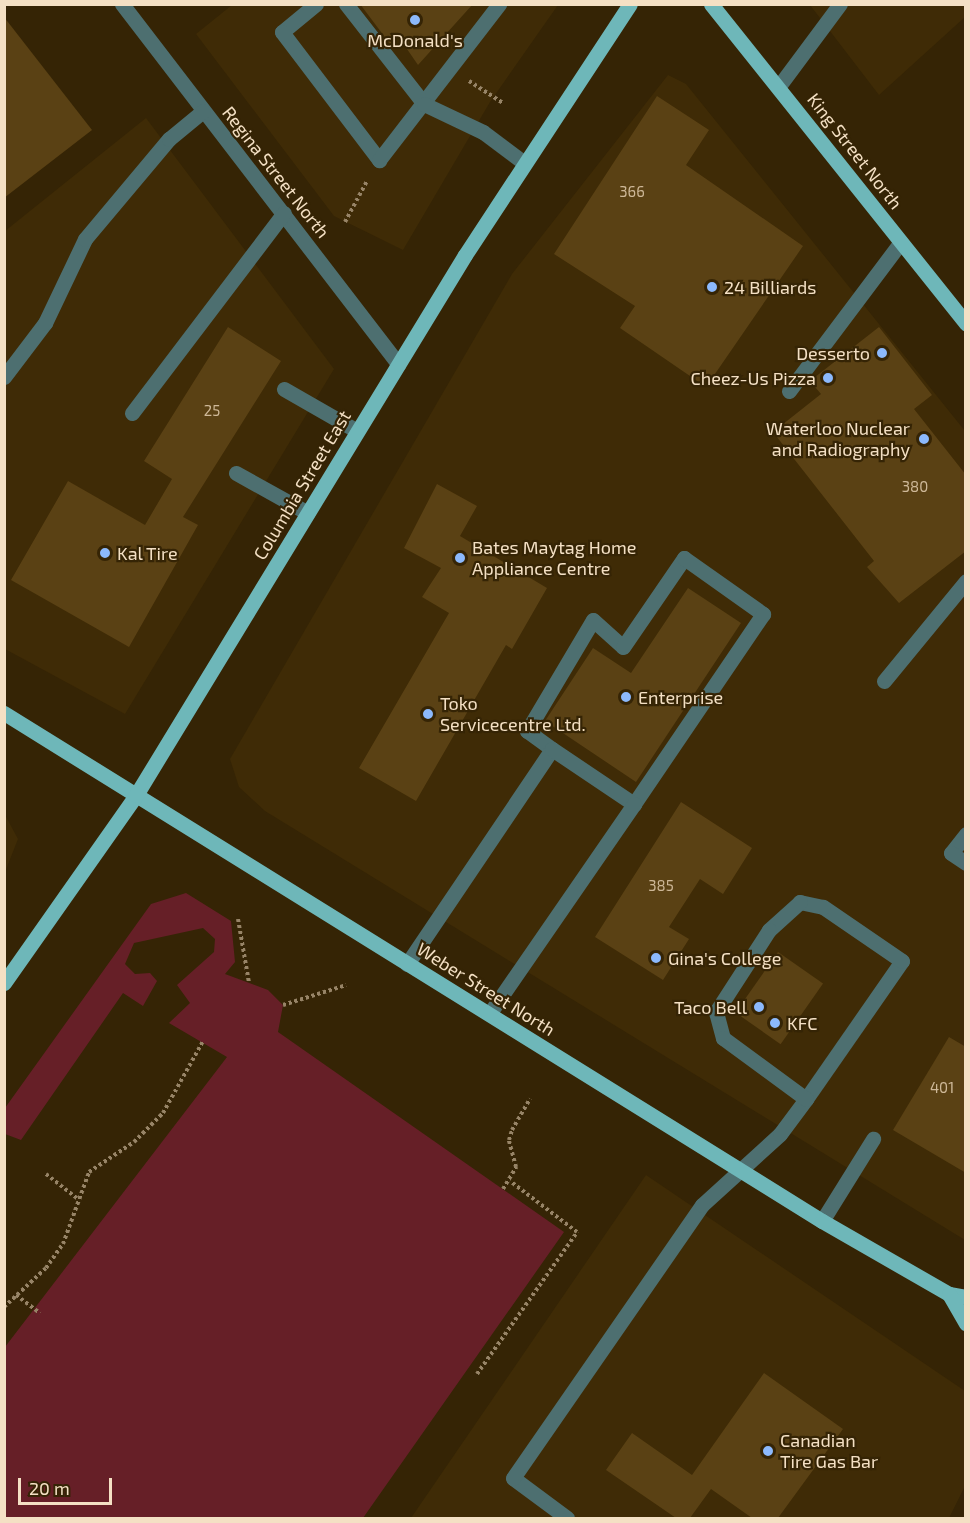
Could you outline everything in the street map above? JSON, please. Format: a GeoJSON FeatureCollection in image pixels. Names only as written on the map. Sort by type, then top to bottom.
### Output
{"type":"FeatureCollection","features":[{"type":"Feature","properties":{"kind":"main road","name":"Columbia Street East"},"geometry":{"type":"LineString","coordinates":[[4,983],[136,795],[523,162],[630,4]]}},
{"type":"Feature","properties":{"kind":"main road","name":"King Street North"},"geometry":{"type":"LineString","coordinates":[[711,4],[779,86],[966,324]]}},
{"type":"Feature","properties":{"kind":"main road","name":"Weber Street North"},"geometry":{"type":"LineString","coordinates":[[4,713],[822,1221],[949,1294],[966,1297]]}},
{"type":"Feature","properties":{"kind":"main road","name":"Weber Street North"},"geometry":{"type":"LineString","coordinates":[[949,1294],[966,1323]]}},
{"type":"Feature","properties":{"kind":"street","name":"Regina Street North"},"geometry":{"type":"LineString","coordinates":[[122,4],[398,364]]}},
{"type":"Feature","properties":{"kind":"street"},"geometry":{"type":"LineString","coordinates":[[316,4],[282,32],[379,160],[450,70],[498,4]]}},
{"type":"Feature","properties":{"kind":"street"},"geometry":{"type":"LineString","coordinates":[[346,4],[424,104],[483,132],[523,162]]}},
{"type":"Feature","properties":{"kind":"street"},"geometry":{"type":"LineString","coordinates":[[779,86],[840,4]]}},
{"type":"Feature","properties":{"kind":"street"},"geometry":{"type":"LineString","coordinates":[[4,377],[45,323],[85,239],[169,139],[203,111]]}},
{"type":"Feature","properties":{"kind":"street"},"geometry":{"type":"LineString","coordinates":[[132,413],[284,213]]}},
{"type":"Feature","properties":{"kind":"street"},"geometry":{"type":"LineString","coordinates":[[789,391],[901,242]]}},
{"type":"Feature","properties":{"kind":"street"},"geometry":{"type":"LineString","coordinates":[[284,389],[357,431]]}},
{"type":"Feature","properties":{"kind":"street"},"geometry":{"type":"LineString","coordinates":[[236,473],[308,513]]}},
{"type":"Feature","properties":{"kind":"street"},"geometry":{"type":"LineString","coordinates":[[489,1014],[634,804],[763,614],[684,558],[623,647],[592,620],[527,731],[634,804]]}},
{"type":"Feature","properties":{"kind":"street"},"geometry":{"type":"LineString","coordinates":[[884,681],[966,581]]}},
{"type":"Feature","properties":{"kind":"street"},"geometry":{"type":"LineString","coordinates":[[408,964],[552,749]]}},
{"type":"Feature","properties":{"kind":"street"},"geometry":{"type":"LineString","coordinates":[[966,834],[951,853],[966,863]]}},
{"type":"Feature","properties":{"kind":"street"},"geometry":{"type":"LineString","coordinates":[[567,1518],[513,1478],[702,1205],[780,1134],[806,1099],[902,961],[812,902],[800,902],[769,930],[716,1012],[716,1024],[723,1038],[806,1099]]}},
{"type":"Feature","properties":{"kind":"street"},"geometry":{"type":"LineString","coordinates":[[822,1221],[873,1139]]}},
{"type":"Feature","properties":{"kind":"path"},"geometry":{"type":"LineString","coordinates":[[450,70],[502,103]]}},
{"type":"Feature","properties":{"kind":"path"},"geometry":{"type":"LineString","coordinates":[[345,222],[379,160]]}},
{"type":"Feature","properties":{"kind":"path"},"geometry":{"type":"LineString","coordinates":[[238,919],[249,983]]}},
{"type":"Feature","properties":{"kind":"path"},"geometry":{"type":"LineString","coordinates":[[283,1005],[346,986]]}},
{"type":"Feature","properties":{"kind":"path"},"geometry":{"type":"LineString","coordinates":[[4,1307],[46,1268],[63,1244],[89,1172],[134,1142],[163,1113],[203,1041]]}},
{"type":"Feature","properties":{"kind":"path"},"geometry":{"type":"LineString","coordinates":[[503,1189],[510,1181],[516,1167],[509,1140],[530,1099]]}},
{"type":"Feature","properties":{"kind":"path"},"geometry":{"type":"LineString","coordinates":[[46,1174],[78,1199]]}},
{"type":"Feature","properties":{"kind":"path"},"geometry":{"type":"LineString","coordinates":[[477,1374],[577,1232],[510,1181]]}},
{"type":"Feature","properties":{"kind":"path"},"geometry":{"type":"LineString","coordinates":[[16,1295],[40,1312]]}},
{"type":"Feature","properties":{"kind":"shaded area"},"geometry":{"type":"Polygon","coordinates":[[[232,5],[558,5],[490,102],[403,250],[334,216],[196,34],[232,5]]]}},
{"type":"Feature","properties":{"kind":"shaded area"},"geometry":{"type":"Polygon","coordinates":[[[810,5],[965,5],[965,17],[879,95],[810,5]]]}},
{"type":"Feature","properties":{"kind":"shaded area"},"geometry":{"type":"Polygon","coordinates":[[[668,75],[686,84],[965,431],[965,1240],[265,811],[239,787],[230,759],[512,274],[668,75]]]}},
{"type":"Feature","properties":{"kind":"shaded area"},"geometry":{"type":"Polygon","coordinates":[[[146,118],[334,369],[125,714],[5,649],[5,231],[146,118]]]}},
{"type":"Feature","properties":{"kind":"shaded area"},"geometry":{"type":"Polygon","coordinates":[[[4,813],[18,839],[5,872],[4,872],[4,813]]]}},
{"type":"Feature","properties":{"kind":"shaded area"},"geometry":{"type":"Polygon","coordinates":[[[186,893],[231,921],[235,962],[225,974],[268,990],[283,1005],[278,1032],[564,1232],[363,1518],[5,1518],[5,1347],[227,1057],[169,1023],[190,1003],[177,985],[214,952],[215,939],[203,928],[134,943],[125,964],[135,974],[150,973],[157,981],[143,1006],[123,993],[21,1140],[5,1134],[5,1108],[151,904],[186,893]]]}},
{"type":"Feature","properties":{"kind":"shaded area"},"geometry":{"type":"Polygon","coordinates":[[[646,1175],[965,1391],[965,1486],[949,1518],[411,1518],[646,1175]]]}},
{"type":"Feature","properties":{"kind":"building","name":"McDonald's"},"geometry":{"type":"Polygon","coordinates":[[[360,4],[473,4],[418,65],[398,36],[390,44],[360,4]]]}},
{"type":"Feature","properties":{"kind":"building"},"geometry":{"type":"Polygon","coordinates":[[[4,17],[92,130],[4,198],[4,17]]]}},
{"type":"Feature","properties":{"kind":"building"},"geometry":{"type":"Polygon","coordinates":[[[657,96],[709,130],[686,165],[803,246],[706,387],[620,328],[635,306],[554,254],[657,96]]]}},
{"type":"Feature","properties":{"kind":"building","name":"Kal Tire"},"geometry":{"type":"Polygon","coordinates":[[[228,327],[281,361],[183,517],[198,525],[129,647],[11,580],[68,481],[145,525],[172,479],[144,461],[228,327]]]}},
{"type":"Feature","properties":{"kind":"building"},"geometry":{"type":"Polygon","coordinates":[[[879,327],[932,395],[914,409],[966,475],[966,551],[899,603],[867,567],[874,561],[773,432],[821,394],[810,381],[879,327]]]}},
{"type":"Feature","properties":{"kind":"building"},"geometry":{"type":"Polygon","coordinates":[[[437,484],[477,506],[460,536],[547,588],[512,649],[506,645],[416,801],[359,768],[449,613],[422,597],[441,568],[404,548],[437,484]]]}},
{"type":"Feature","properties":{"kind":"building","name":"Enterprise"},"geometry":{"type":"Polygon","coordinates":[[[688,588],[741,623],[636,782],[545,721],[593,648],[631,673],[688,588]]]}},
{"type":"Feature","properties":{"kind":"building"},"geometry":{"type":"Polygon","coordinates":[[[681,802],[752,848],[723,894],[700,879],[669,927],[689,939],[663,980],[595,937],[681,802]]]}},
{"type":"Feature","properties":{"kind":"building"},"geometry":{"type":"Polygon","coordinates":[[[778,952],[823,984],[781,1044],[736,1013],[778,952]]]}},
{"type":"Feature","properties":{"kind":"building"},"geometry":{"type":"Polygon","coordinates":[[[949,1037],[966,1047],[966,1173],[893,1130],[949,1037]]]}},
{"type":"Feature","properties":{"kind":"building","name":"Canadian Tire Gas Bar"},"geometry":{"type":"Polygon","coordinates":[[[764,1373],[843,1429],[778,1518],[752,1518],[711,1489],[690,1518],[676,1518],[606,1470],[632,1433],[692,1475],[764,1373]]]}},
{"type":"Feature","properties":{"kind":"place","name":"McDonald's"},"geometry":{"type":"Point","coordinates":[415,20]}},
{"type":"Feature","properties":{"kind":"place","name":"24 Billiards"},"geometry":{"type":"Point","coordinates":[712,287]}},
{"type":"Feature","properties":{"kind":"place","name":"Desserto"},"geometry":{"type":"Point","coordinates":[882,353]}},
{"type":"Feature","properties":{"kind":"place","name":"Cheez-Us Pizza"},"geometry":{"type":"Point","coordinates":[828,378]}},
{"type":"Feature","properties":{"kind":"place","name":"Waterloo Nuclear and Radiography"},"geometry":{"type":"Point","coordinates":[924,439]}},
{"type":"Feature","properties":{"kind":"place","name":"Kal Tire"},"geometry":{"type":"Point","coordinates":[105,553]}},
{"type":"Feature","properties":{"kind":"place","name":"Bates Maytag Home Appliance Centre"},"geometry":{"type":"Point","coordinates":[460,558]}},
{"type":"Feature","properties":{"kind":"place","name":"Enterprise"},"geometry":{"type":"Point","coordinates":[626,697]}},
{"type":"Feature","properties":{"kind":"place","name":"Toko Servicecentre Ltd."},"geometry":{"type":"Point","coordinates":[428,714]}},
{"type":"Feature","properties":{"kind":"place","name":"Gina's College"},"geometry":{"type":"Point","coordinates":[656,958]}},
{"type":"Feature","properties":{"kind":"place","name":"Taco Bell"},"geometry":{"type":"Point","coordinates":[759,1007]}},
{"type":"Feature","properties":{"kind":"place","name":"KFC"},"geometry":{"type":"Point","coordinates":[775,1023]}},
{"type":"Feature","properties":{"kind":"place","name":"Canadian Tire Gas Bar"},"geometry":{"type":"Point","coordinates":[768,1451]}}]}
